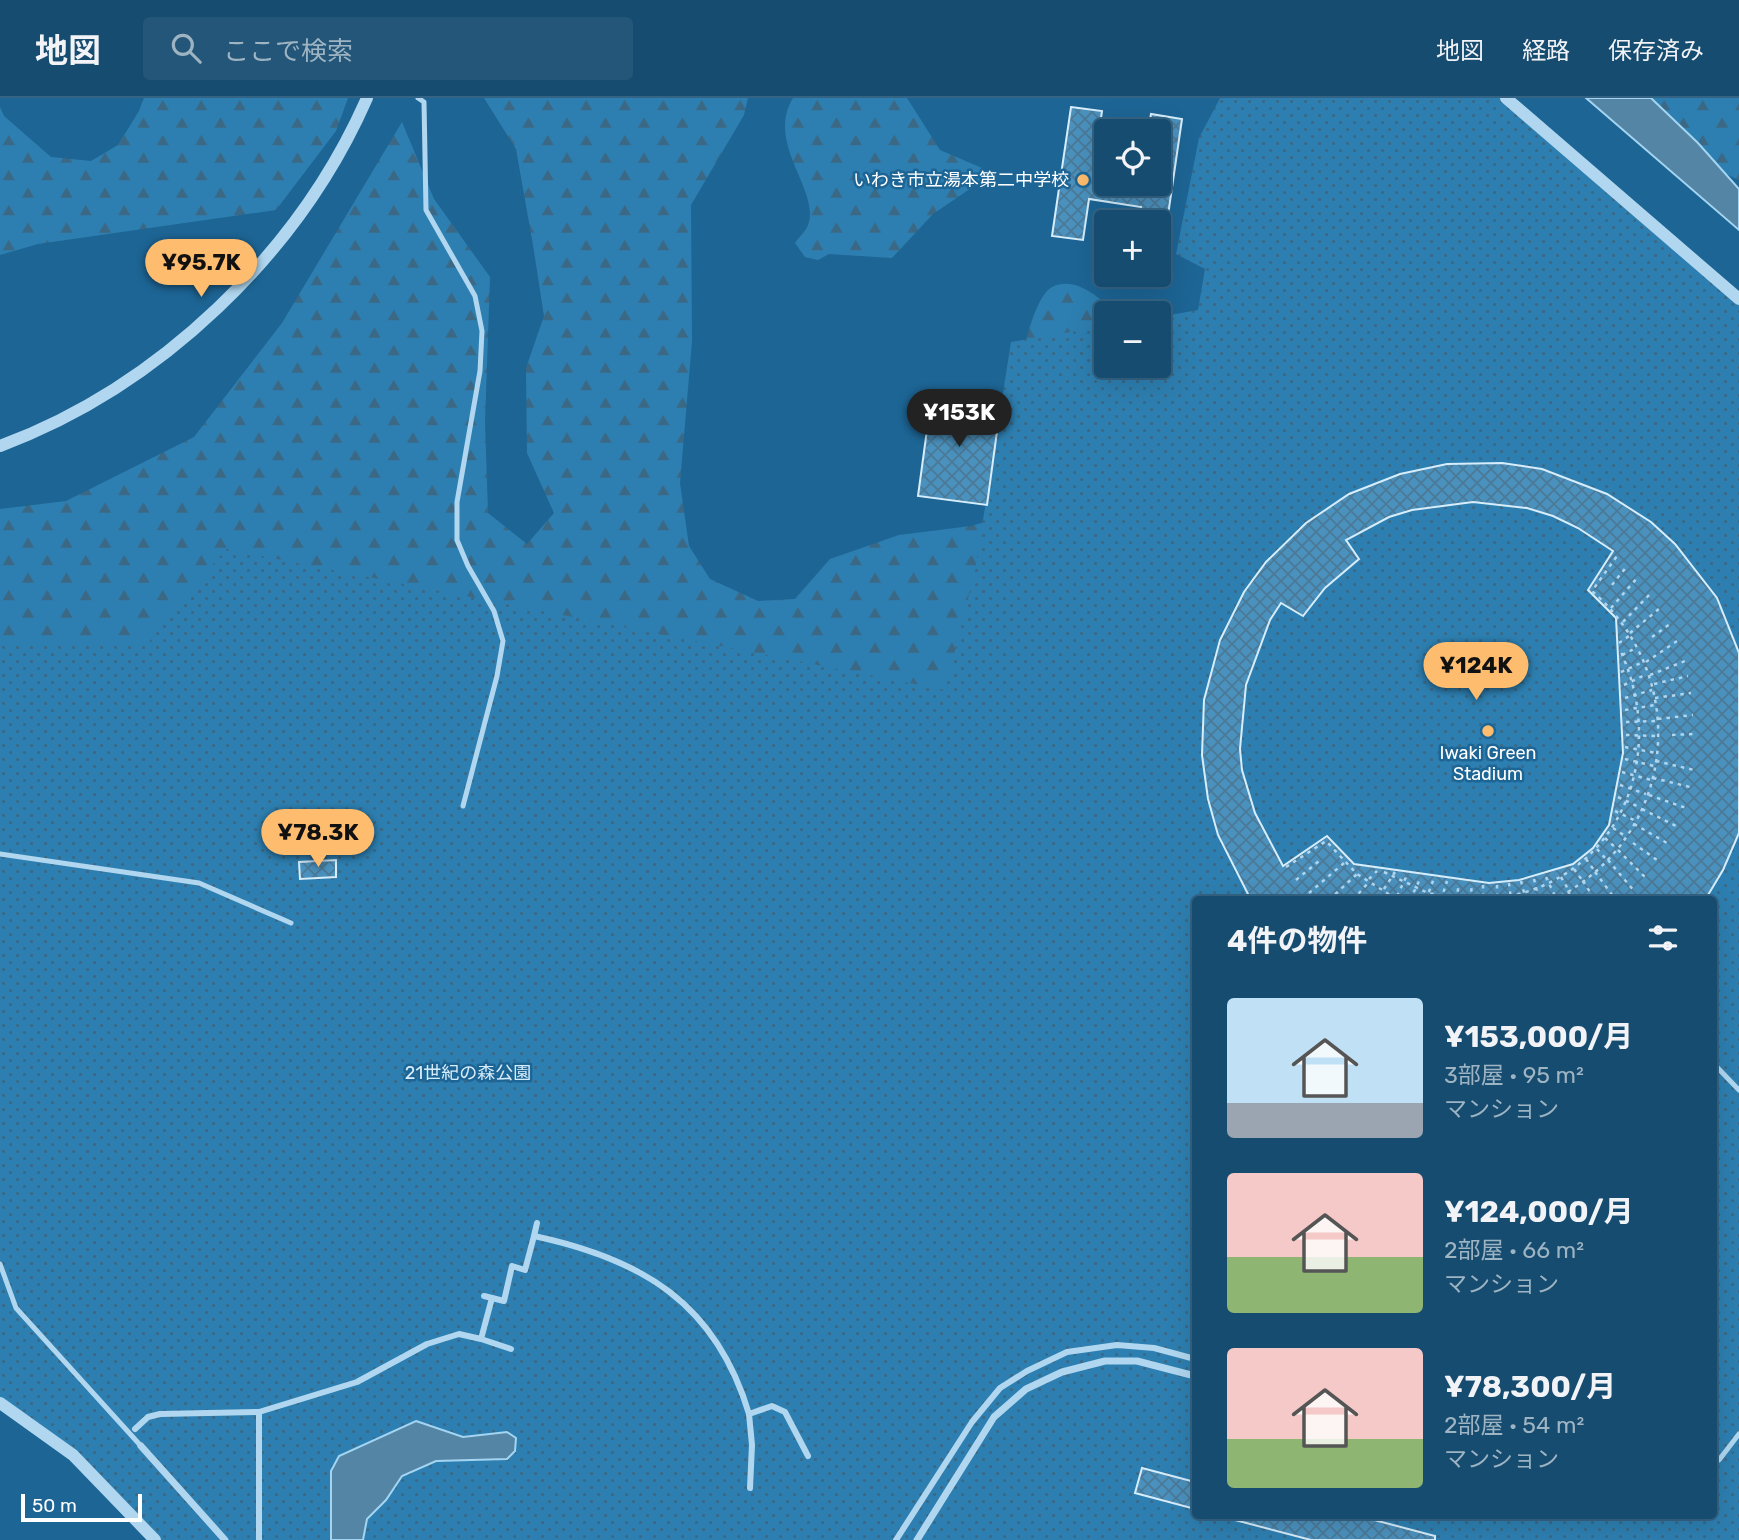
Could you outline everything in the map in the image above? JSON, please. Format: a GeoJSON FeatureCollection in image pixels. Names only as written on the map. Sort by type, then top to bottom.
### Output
{"type":"FeatureCollection","features":[{"type":"Feature","properties":{"kind":"street"},"geometry":{"type":"LineString","coordinates":[[0,446],[61,420],[104,395],[172,345],[236,288],[309,200],[338,155],[367,98]]}},
{"type":"Feature","properties":{"kind":"street"},"geometry":{"type":"LineString","coordinates":[[1506,98],[1739,299]]}},
{"type":"Feature","properties":{"kind":"street"},"geometry":{"type":"LineString","coordinates":[[481,1339],[488,1297],[504,1301],[512,1266],[525,1270],[537,1223]]}},
{"type":"Feature","properties":{"kind":"street"},"geometry":{"type":"LineString","coordinates":[[534,1236],[625,1264],[675,1296],[703,1323],[722,1348],[741,1385],[749,1414],[752,1446],[750,1488]]}},
{"type":"Feature","properties":{"kind":"street"},"geometry":{"type":"LineString","coordinates":[[135,1429],[148,1417],[160,1414],[258,1412],[357,1382],[427,1343],[459,1334],[510,1349]]}},
{"type":"Feature","properties":{"kind":"street"},"geometry":{"type":"LineString","coordinates":[[896,1540],[972,1422],[1000,1388],[1027,1371],[1067,1352],[1117,1345],[1154,1348],[1192,1358]]}},
{"type":"Feature","properties":{"kind":"street"},"geometry":{"type":"LineString","coordinates":[[917,1540],[994,1417],[1026,1389],[1062,1372],[1105,1361],[1137,1361],[1192,1375]]}},
{"type":"Feature","properties":{"kind":"street"},"geometry":{"type":"LineString","coordinates":[[0,1403],[73,1455],[155,1540]]}},
{"type":"Feature","properties":{"kind":"street"},"geometry":{"type":"LineString","coordinates":[[749,1414],[772,1406],[785,1412],[808,1456]]}},
{"type":"Feature","properties":{"kind":"street"},"geometry":{"type":"LineString","coordinates":[[258,1412],[260,1540]]}},
{"type":"Feature","properties":{"kind":"street"},"geometry":{"type":"LineString","coordinates":[[141,1446],[225,1540]]}},
{"type":"Feature","properties":{"kind":"lane"},"geometry":{"type":"LineString","coordinates":[[418,98],[424,102],[426,210],[475,296],[482,331],[480,371],[457,502],[457,540],[468,566],[495,611],[503,641],[497,676],[463,806]]}},
{"type":"Feature","properties":{"kind":"lane"},"geometry":{"type":"LineString","coordinates":[[0,854],[199,883],[291,923]]}},
{"type":"Feature","properties":{"kind":"lane"},"geometry":{"type":"LineString","coordinates":[[1717,1067],[1739,1090]]}},
{"type":"Feature","properties":{"kind":"lane"},"geometry":{"type":"LineString","coordinates":[[0,1264],[16,1308],[141,1446]]}},
{"type":"Feature","properties":{"kind":"lane"},"geometry":{"type":"LineString","coordinates":[[1717,1460],[1739,1434]]}},
{"type":"Feature","properties":{"kind":"path"},"geometry":{"type":"LineString","coordinates":[[1558,896],[1583,881],[1617,849],[1641,808],[1656,761],[1658,720],[1654,684],[1623,622],[1592,591],[1617,556]]}},
{"type":"Feature","properties":{"kind":"path"},"geometry":{"type":"LineString","coordinates":[[1612,585],[1627,566]]}},
{"type":"Feature","properties":{"kind":"path"},"geometry":{"type":"LineString","coordinates":[[1611,608],[1638,577]]}},
{"type":"Feature","properties":{"kind":"path"},"geometry":{"type":"LineString","coordinates":[[1623,622],[1650,594]]}},
{"type":"Feature","properties":{"kind":"path"},"geometry":{"type":"LineString","coordinates":[[1619,643],[1660,608]]}},
{"type":"Feature","properties":{"kind":"path"},"geometry":{"type":"LineString","coordinates":[[1652,637],[1670,624]]}},
{"type":"Feature","properties":{"kind":"path"},"geometry":{"type":"LineString","coordinates":[[1620,672],[1644,662],[1677,641]]}},
{"type":"Feature","properties":{"kind":"path"},"geometry":{"type":"LineString","coordinates":[[1622,655],[1636,648]]}},
{"type":"Feature","properties":{"kind":"path"},"geometry":{"type":"LineString","coordinates":[[1516,896],[1549,884],[1586,859],[1613,827],[1626,801],[1634,776],[1640,736],[1637,694],[1620,650]]}},
{"type":"Feature","properties":{"kind":"path"},"geometry":{"type":"LineString","coordinates":[[1624,685],[1685,661]]}},
{"type":"Feature","properties":{"kind":"path"},"geometry":{"type":"LineString","coordinates":[[1654,684],[1688,676]]}},
{"type":"Feature","properties":{"kind":"path"},"geometry":{"type":"LineString","coordinates":[[1625,698],[1652,690]]}},
{"type":"Feature","properties":{"kind":"path"},"geometry":{"type":"LineString","coordinates":[[1656,698],[1691,694]]}},
{"type":"Feature","properties":{"kind":"path"},"geometry":{"type":"LineString","coordinates":[[1625,710],[1655,705]]}},
{"type":"Feature","properties":{"kind":"path"},"geometry":{"type":"LineString","coordinates":[[1626,722],[1693,715]]}},
{"type":"Feature","properties":{"kind":"path"},"geometry":{"type":"LineString","coordinates":[[1672,735],[1694,734]]}},
{"type":"Feature","properties":{"kind":"path"},"geometry":{"type":"LineString","coordinates":[[1626,735],[1657,736]]}},
{"type":"Feature","properties":{"kind":"path"},"geometry":{"type":"LineString","coordinates":[[1625,747],[1656,753]]}},
{"type":"Feature","properties":{"kind":"path"},"geometry":{"type":"LineString","coordinates":[[1625,759],[1654,766]]}},
{"type":"Feature","properties":{"kind":"path"},"geometry":{"type":"LineString","coordinates":[[1656,761],[1694,769]]}},
{"type":"Feature","properties":{"kind":"path"},"geometry":{"type":"LineString","coordinates":[[1622,772],[1690,787]]}},
{"type":"Feature","properties":{"kind":"path"},"geometry":{"type":"LineString","coordinates":[[1620,785],[1686,808]]}},
{"type":"Feature","properties":{"kind":"path"},"geometry":{"type":"LineString","coordinates":[[1618,797],[1676,826]]}},
{"type":"Feature","properties":{"kind":"path"},"geometry":{"type":"LineString","coordinates":[[1615,811],[1667,843]]}},
{"type":"Feature","properties":{"kind":"path"},"geometry":{"type":"LineString","coordinates":[[1613,827],[1625,836]]}},
{"type":"Feature","properties":{"kind":"path"},"geometry":{"type":"LineString","coordinates":[[1605,838],[1645,877]]}},
{"type":"Feature","properties":{"kind":"path"},"geometry":{"type":"LineString","coordinates":[[1286,867],[1326,841],[1357,874],[1392,896]]}},
{"type":"Feature","properties":{"kind":"path"},"geometry":{"type":"LineString","coordinates":[[1633,843],[1657,860]]}},
{"type":"Feature","properties":{"kind":"path"},"geometry":{"type":"LineString","coordinates":[[1597,849],[1635,892]]}},
{"type":"Feature","properties":{"kind":"path"},"geometry":{"type":"LineString","coordinates":[[1586,859],[1613,896]]}},
{"type":"Feature","properties":{"kind":"path"},"geometry":{"type":"LineString","coordinates":[[1296,880],[1319,861]]}},
{"type":"Feature","properties":{"kind":"path"},"geometry":{"type":"LineString","coordinates":[[1309,893],[1344,863]]}},
{"type":"Feature","properties":{"kind":"path"},"geometry":{"type":"LineString","coordinates":[[1573,868],[1592,896]]}},
{"type":"Feature","properties":{"kind":"path"},"geometry":{"type":"LineString","coordinates":[[1356,896],[1377,871]]}},
{"type":"Feature","properties":{"kind":"path"},"geometry":{"type":"LineString","coordinates":[[1384,872],[1436,896]]}},
{"type":"Feature","properties":{"kind":"path"},"geometry":{"type":"LineString","coordinates":[[1384,889],[1395,872]]}},
{"type":"Feature","properties":{"kind":"path"},"geometry":{"type":"LineString","coordinates":[[1396,896],[1408,873]]}},
{"type":"Feature","properties":{"kind":"path"},"geometry":{"type":"LineString","coordinates":[[1333,896],[1357,874]]}},
{"type":"Feature","properties":{"kind":"path"},"geometry":{"type":"LineString","coordinates":[[1561,876],[1571,896]]}},
{"type":"Feature","properties":{"kind":"path"},"geometry":{"type":"LineString","coordinates":[[1412,896],[1421,877]]}},
{"type":"Feature","properties":{"kind":"path"},"geometry":{"type":"LineString","coordinates":[[1546,877],[1554,896]]}},
{"type":"Feature","properties":{"kind":"path"},"geometry":{"type":"LineString","coordinates":[[1427,896],[1434,878]]}},
{"type":"Feature","properties":{"kind":"path"},"geometry":{"type":"LineString","coordinates":[[1534,879],[1538,896]]}},
{"type":"Feature","properties":{"kind":"path"},"geometry":{"type":"LineString","coordinates":[[1443,896],[1447,881]]}},
{"type":"Feature","properties":{"kind":"path"},"geometry":{"type":"LineString","coordinates":[[1521,881],[1525,896]]}},
{"type":"Feature","properties":{"kind":"path"},"geometry":{"type":"LineString","coordinates":[[1508,883],[1511,896]]}},
{"type":"Feature","properties":{"kind":"path"},"geometry":{"type":"LineString","coordinates":[[1457,896],[1459,884]]}},
{"type":"Feature","properties":{"kind":"path"},"geometry":{"type":"LineString","coordinates":[[1483,884],[1483,896]]}},
{"type":"Feature","properties":{"kind":"path"},"geometry":{"type":"LineString","coordinates":[[1471,896],[1472,885]]}},
{"type":"Feature","properties":{"kind":"path"},"geometry":{"type":"LineString","coordinates":[[1497,885],[1497,896]]}},
{"type":"Feature","properties":{"kind":"green space"},"geometry":{"type":"Polygon","coordinates":[[[144,98],[348,98],[336,131],[276,210],[38,244],[0,255],[0,107],[4,116],[51,157],[91,161],[118,145],[144,98]]]}},
{"type":"Feature","properties":{"kind":"green space"},"geometry":{"type":"Polygon","coordinates":[[[484,98],[748,98],[744,115],[691,205],[692,341],[680,483],[689,546],[710,579],[758,601],[795,599],[830,559],[899,535],[971,526],[995,519],[1022,357],[1041,300],[1052,287],[1070,284],[1088,291],[1102,301],[1094,301],[1094,378],[1171,378],[1171,352],[1188,333],[1483,98],[1074,713],[0,720],[0,509],[66,501],[194,437],[282,323],[402,122],[434,199],[490,277],[485,422],[488,513],[527,544],[554,513],[527,453],[526,368],[544,316],[516,149],[484,98]]]}},
{"type":"Feature","properties":{"kind":"green space"},"geometry":{"type":"Polygon","coordinates":[[[793,98],[907,98],[940,150],[982,168],[983,180],[933,214],[892,258],[829,254],[818,260],[805,257],[795,243],[808,225],[810,212],[785,132],[786,115],[793,98]]]}},
{"type":"Feature","properties":{"kind":"green space","name":"21世紀の森公園"},"geometry":{"type":"Polygon","coordinates":[[[1220,98],[1506,98],[1739,299],[1739,1540],[155,1540],[73,1455],[0,1403],[0,643],[148,643],[226,549],[945,690],[975,571],[1011,342],[1094,328],[1094,378],[1171,378],[1171,315],[1198,310],[1205,269],[1176,254],[1199,138],[1220,98]]]}},
{"type":"Feature","properties":{"kind":"green space"},"geometry":{"type":"Polygon","coordinates":[[[1647,98],[1739,98],[1739,180],[1724,173],[1647,98]]]}},
{"type":"Feature","properties":{"kind":"shaded area"},"geometry":{"type":"Polygon","coordinates":[[[1586,98],[1651,98],[1698,143],[1739,189],[1739,230],[1586,98]]]}},
{"type":"Feature","properties":{"kind":"shaded area"},"geometry":{"type":"Polygon","coordinates":[[[416,1421],[463,1437],[507,1432],[516,1438],[515,1451],[507,1459],[436,1461],[402,1476],[386,1500],[367,1519],[363,1540],[331,1540],[331,1471],[339,1456],[416,1421]]]}},
{"type":"Feature","properties":{"kind":"building","name":"いわき市立湯本第二中学校"},"geometry":{"type":"Polygon","coordinates":[[[1071,107],[1102,111],[1101,119],[1094,119],[1094,196],[1171,196],[1169,210],[1140,210],[1141,207],[1089,199],[1083,240],[1052,236],[1071,107]]]}},
{"type":"Feature","properties":{"kind":"building","name":"いわき市立湯本第二中学校"},"geometry":{"type":"Polygon","coordinates":[[[1151,114],[1182,119],[1171,195],[1171,119],[1150,119],[1151,114]]]}},
{"type":"Feature","properties":{"kind":"building"},"geometry":{"type":"Polygon","coordinates":[[[932,393],[1001,402],[987,505],[918,496],[932,393]]]}},
{"type":"Feature","properties":{"kind":"building"},"geometry":{"type":"Polygon","coordinates":[[[1502,463],[1542,469],[1607,494],[1651,522],[1675,544],[1717,598],[1739,653],[1739,833],[1723,870],[1707,896],[1249,896],[1218,835],[1208,799],[1202,755],[1204,700],[1220,640],[1244,592],[1266,562],[1306,523],[1349,494],[1400,474],[1447,464],[1502,463]],[[1473,502],[1412,510],[1389,517],[1346,540],[1359,559],[1325,588],[1303,616],[1281,603],[1270,620],[1246,685],[1240,749],[1242,770],[1255,813],[1283,866],[1327,836],[1354,864],[1489,883],[1519,880],[1573,864],[1593,848],[1609,825],[1623,753],[1616,618],[1588,590],[1613,551],[1578,528],[1527,508],[1473,502]]]}},
{"type":"Feature","properties":{"kind":"building"},"geometry":{"type":"Polygon","coordinates":[[[336,860],[336,877],[300,879],[299,862],[336,860]]]}},
{"type":"Feature","properties":{"kind":"building"},"geometry":{"type":"Polygon","coordinates":[[[1142,1468],[1192,1481],[1192,1508],[1135,1493],[1142,1468]]]}},
{"type":"Feature","properties":{"kind":"building"},"geometry":{"type":"Polygon","coordinates":[[[1370,1519],[1435,1536],[1435,1540],[1311,1540],[1235,1520],[1370,1519]]]}},
{"type":"Feature","properties":{"kind":"place","name":"いわき市立湯本第二中学校"},"geometry":{"type":"Point","coordinates":[1083,180]}},
{"type":"Feature","properties":{"kind":"place","name":"Iwaki Green Stadium"},"geometry":{"type":"Point","coordinates":[1488,731]}}]}
